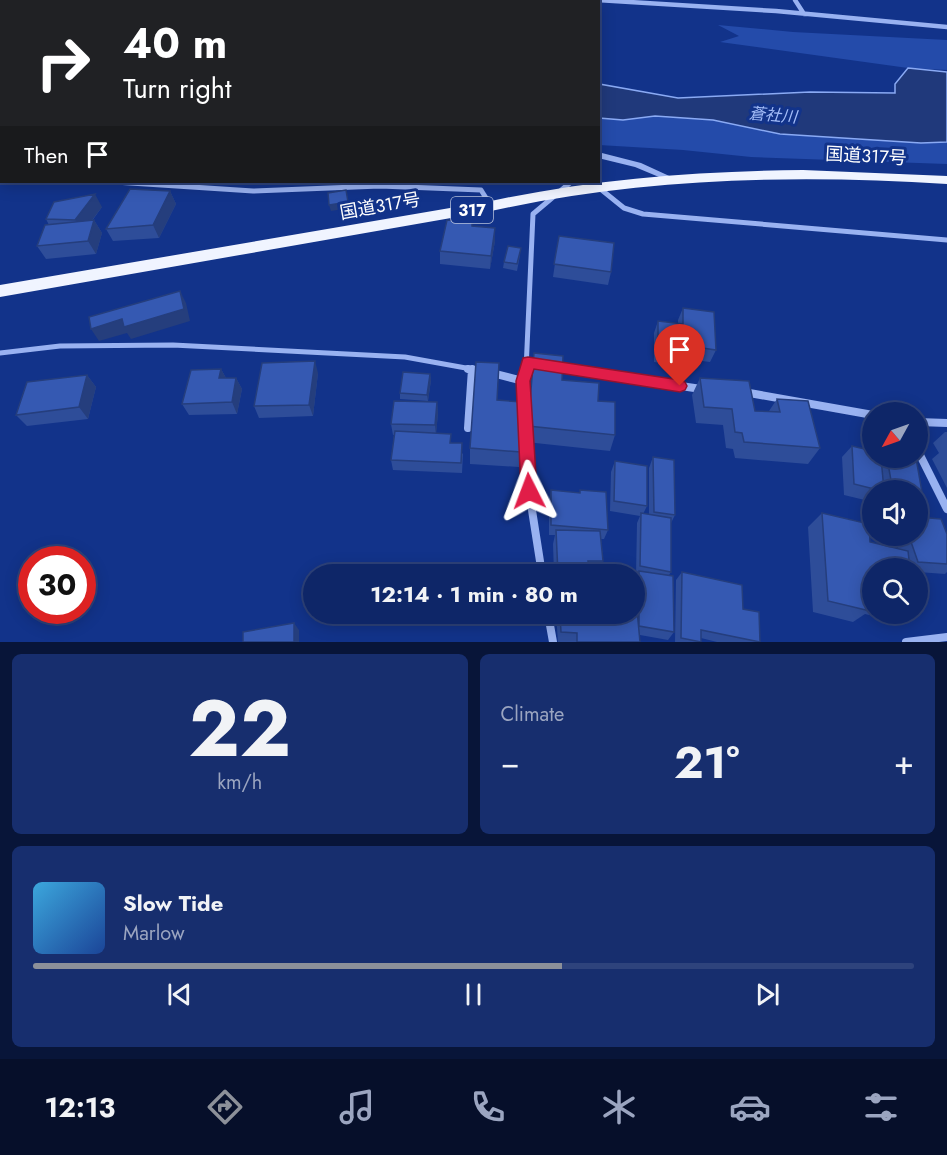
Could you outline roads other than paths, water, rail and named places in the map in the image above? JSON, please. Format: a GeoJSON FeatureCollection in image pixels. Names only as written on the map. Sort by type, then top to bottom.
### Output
{"type":"FeatureCollection","features":[{"type":"Feature","properties":{"kind":"highway","name":"国道317号"},"geometry":{"type":"LineString","coordinates":[[0,291],[491,206],[566,186],[597,187],[807,172],[947,180]]}},
{"type":"Feature","properties":{"kind":"street"},"geometry":{"type":"LineString","coordinates":[[600,0],[804,14],[947,27]]}},
{"type":"Feature","properties":{"kind":"street"},"geometry":{"type":"LineString","coordinates":[[795,0],[804,14]]}},
{"type":"Feature","properties":{"kind":"street"},"geometry":{"type":"LineString","coordinates":[[600,156],[638,165],[674,180]]}},
{"type":"Feature","properties":{"kind":"street"},"geometry":{"type":"LineString","coordinates":[[132,183],[253,190],[380,186],[481,190],[491,206]]}},
{"type":"Feature","properties":{"kind":"street"},"geometry":{"type":"LineString","coordinates":[[540,564],[529,491],[523,381],[528,363],[533,214],[566,186]]}},
{"type":"Feature","properties":{"kind":"street"},"geometry":{"type":"LineString","coordinates":[[597,187],[624,208],[643,214],[947,240]]}},
{"type":"Feature","properties":{"kind":"street"},"geometry":{"type":"LineString","coordinates":[[0,353],[60,346],[218,346],[405,357],[523,381]]}},
{"type":"Feature","properties":{"kind":"street"},"geometry":{"type":"LineString","coordinates":[[528,363],[540,364]]}},
{"type":"Feature","properties":{"kind":"street"},"geometry":{"type":"LineString","coordinates":[[551,366],[713,390]]}},
{"type":"Feature","properties":{"kind":"street"},"geometry":{"type":"LineString","coordinates":[[468,428],[472,369]]}},
{"type":"Feature","properties":{"kind":"street"},"geometry":{"type":"LineString","coordinates":[[736,392],[759,393],[862,413]]}},
{"type":"Feature","properties":{"kind":"street"},"geometry":{"type":"LineString","coordinates":[[928,422],[947,423]]}},
{"type":"Feature","properties":{"kind":"street"},"geometry":{"type":"LineString","coordinates":[[926,468],[947,509]]}},
{"type":"Feature","properties":{"kind":"street"},"geometry":{"type":"LineString","coordinates":[[550,624],[553,642]]}},
{"type":"Feature","properties":{"kind":"street"},"geometry":{"type":"LineString","coordinates":[[906,642],[947,637]]}},
{"type":"Feature","properties":{"kind":"water","name":"蒼社川"},"geometry":{"type":"Polygon","coordinates":[[[908,68],[947,72],[947,142],[921,143],[780,134],[713,120],[655,116],[623,120],[600,118],[600,84],[678,98],[810,92],[895,93],[895,84],[908,68]]]}}]}
